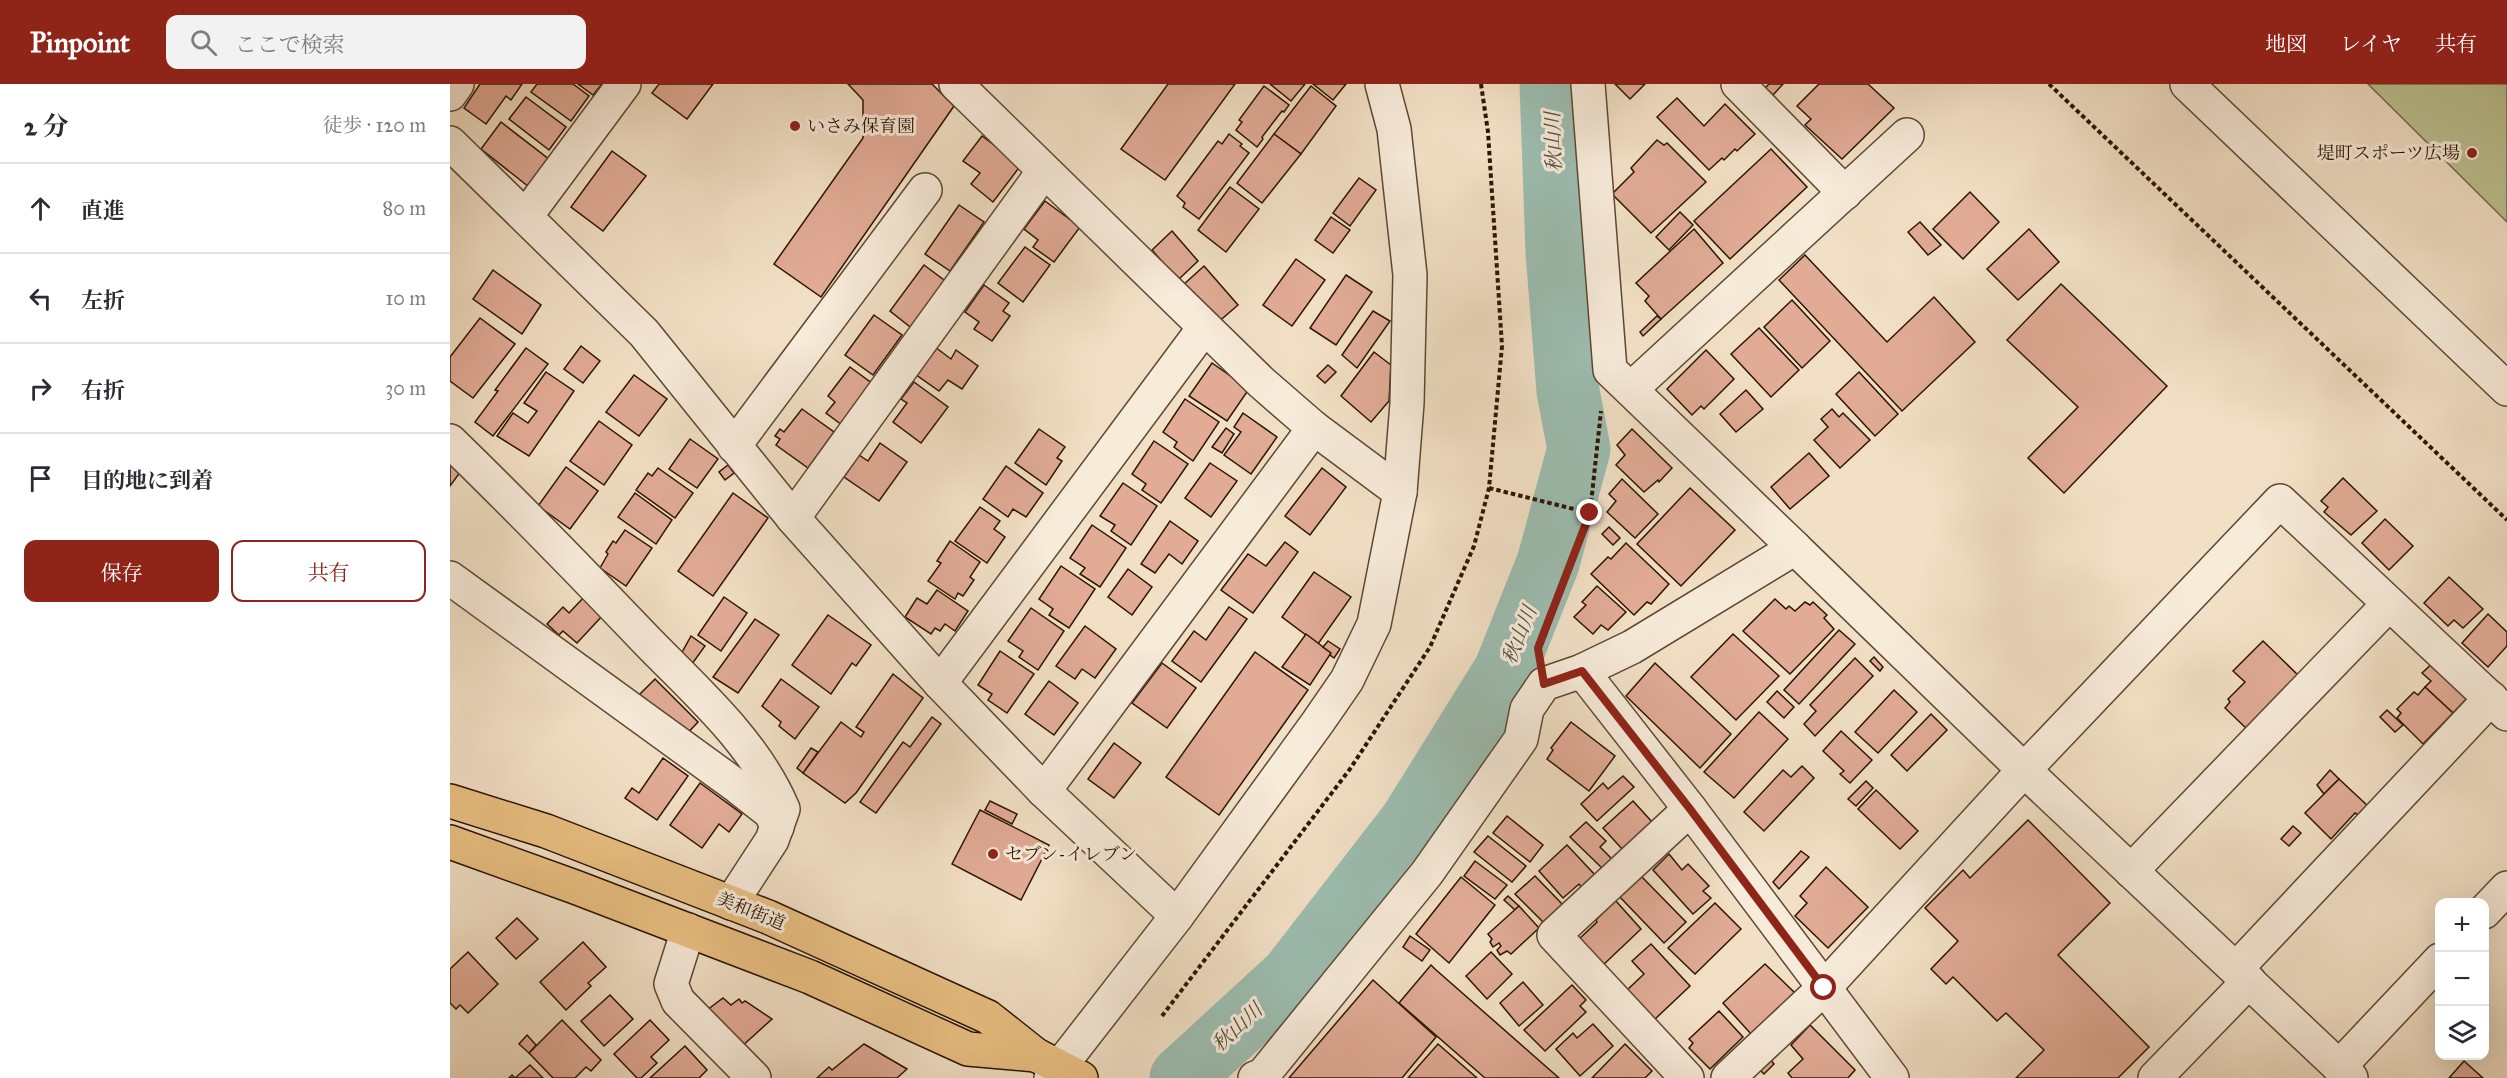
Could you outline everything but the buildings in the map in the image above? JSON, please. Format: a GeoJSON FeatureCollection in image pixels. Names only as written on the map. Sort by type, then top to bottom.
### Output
{"type":"FeatureCollection","features":[{"type":"Feature","properties":{"kind":"main road","name":"美和街道"},"geometry":{"type":"LineString","coordinates":[[450,801],[546,831],[768,917],[988,1017],[1057,1070]]}},
{"type":"Feature","properties":{"kind":"main road"},"geometry":{"type":"LineString","coordinates":[[450,842],[810,977],[968,1049],[1057,1070]]}},
{"type":"Feature","properties":{"kind":"street"},"geometry":{"type":"LineString","coordinates":[[450,94],[457,84]]}},
{"type":"Feature","properties":{"kind":"street"},"geometry":{"type":"LineString","coordinates":[[526,216],[624,84]]}},
{"type":"Feature","properties":{"kind":"street"},"geometry":{"type":"LineString","coordinates":[[956,84],[1261,382],[1314,428],[1400,492]]}},
{"type":"Feature","properties":{"kind":"street"},"geometry":{"type":"LineString","coordinates":[[1057,1070],[1177,916],[1318,723],[1347,680],[1374,624],[1400,492],[1407,403],[1410,275],[1394,129],[1382,84]]}},
{"type":"Feature","properties":{"kind":"street"},"geometry":{"type":"LineString","coordinates":[[1588,84],[1621,379],[2024,770],[2345,1073],[2435,965]]}},
{"type":"Feature","properties":{"kind":"street"},"geometry":{"type":"LineString","coordinates":[[1738,84],[1845,193]]}},
{"type":"Feature","properties":{"kind":"street"},"geometry":{"type":"LineString","coordinates":[[2187,84],[2507,389]]}},
{"type":"Feature","properties":{"kind":"street"},"geometry":{"type":"LineString","coordinates":[[1621,379],[1845,193],[1907,135]]}},
{"type":"Feature","properties":{"kind":"street"},"geometry":{"type":"LineString","coordinates":[[450,143],[644,333],[793,518],[940,683],[1044,791],[1177,916]]}},
{"type":"Feature","properties":{"kind":"street"},"geometry":{"type":"LineString","coordinates":[[793,518],[1044,171]]}},
{"type":"Feature","properties":{"kind":"street"},"geometry":{"type":"LineString","coordinates":[[734,446],[925,190]]}},
{"type":"Feature","properties":{"kind":"street"},"geometry":{"type":"LineString","coordinates":[[940,683],[1204,328]]}},
{"type":"Feature","properties":{"kind":"street"},"geometry":{"type":"LineString","coordinates":[[1044,791],[1314,428]]}},
{"type":"Feature","properties":{"kind":"street"},"geometry":{"type":"LineString","coordinates":[[450,441],[527,516],[732,729],[772,782],[783,809],[777,827],[772,840],[731,903]]}},
{"type":"Feature","properties":{"kind":"street"},"geometry":{"type":"LineString","coordinates":[[1728,1078],[1824,988],[2024,770],[2280,501],[2499,706],[2242,975],[2155,1078]]}},
{"type":"Feature","properties":{"kind":"street"},"geometry":{"type":"LineString","coordinates":[[1255,1078],[1263,1075],[1426,873],[1521,739],[1527,709],[1544,684],[1582,671],[1632,647],[1795,548]]}},
{"type":"Feature","properties":{"kind":"street"},"geometry":{"type":"LineString","coordinates":[[450,578],[738,787],[771,813],[777,827]]}},
{"type":"Feature","properties":{"kind":"street"},"geometry":{"type":"LineString","coordinates":[[2131,871],[2389,604]]}},
{"type":"Feature","properties":{"kind":"street"},"geometry":{"type":"LineString","coordinates":[[1582,671],[1690,809],[1893,1078]]}},
{"type":"Feature","properties":{"kind":"street"},"geometry":{"type":"LineString","coordinates":[[1687,1078],[1554,935],[1690,809]]}},
{"type":"Feature","properties":{"kind":"street"},"geometry":{"type":"LineString","coordinates":[[2489,907],[2507,888]]}},
{"type":"Feature","properties":{"kind":"street"},"geometry":{"type":"LineString","coordinates":[[688,930],[671,984],[678,1001],[754,1078]]}},
{"type":"Feature","properties":{"kind":"path"},"geometry":{"type":"LineString","coordinates":[[2049,84],[2507,520]]}},
{"type":"Feature","properties":{"kind":"path"},"geometry":{"type":"LineString","coordinates":[[1544,684],[1538,648],[1590,513],[1602,398],[1621,379]]}},
{"type":"Feature","properties":{"kind":"path"},"geometry":{"type":"LineString","coordinates":[[1489,488],[1590,513]]}},
{"type":"Feature","properties":{"kind":"green space","name":"堤町スポーツ広場"},"geometry":{"type":"Polygon","coordinates":[[[2368,84],[2507,84],[2507,222],[2368,84]]]}},
{"type":"Feature","properties":{"kind":"waterway","name":"秋山川"},"geometry":{"type":"LineString","coordinates":[[1181,1078],[1291,977],[1411,822],[1505,671],[1548,563],[1579,449],[1568,391],[1557,252],[1551,84]]}},
{"type":"Feature","properties":{"kind":"place","name":"いさみ保育園"},"geometry":{"type":"Point","coordinates":[795,126]}},
{"type":"Feature","properties":{"kind":"place","name":"堤町スポーツ広場"},"geometry":{"type":"Point","coordinates":[2472,153]}},
{"type":"Feature","properties":{"kind":"place","name":"セブン-イレブン"},"geometry":{"type":"Point","coordinates":[993,854]}},
{"type":"Feature","properties":{"kind":"route"},"geometry":{"type":"LineString","coordinates":[[1590,513],[1538,648],[1544,684],[1582,671],[1690,809],[1824,988]]}}]}
